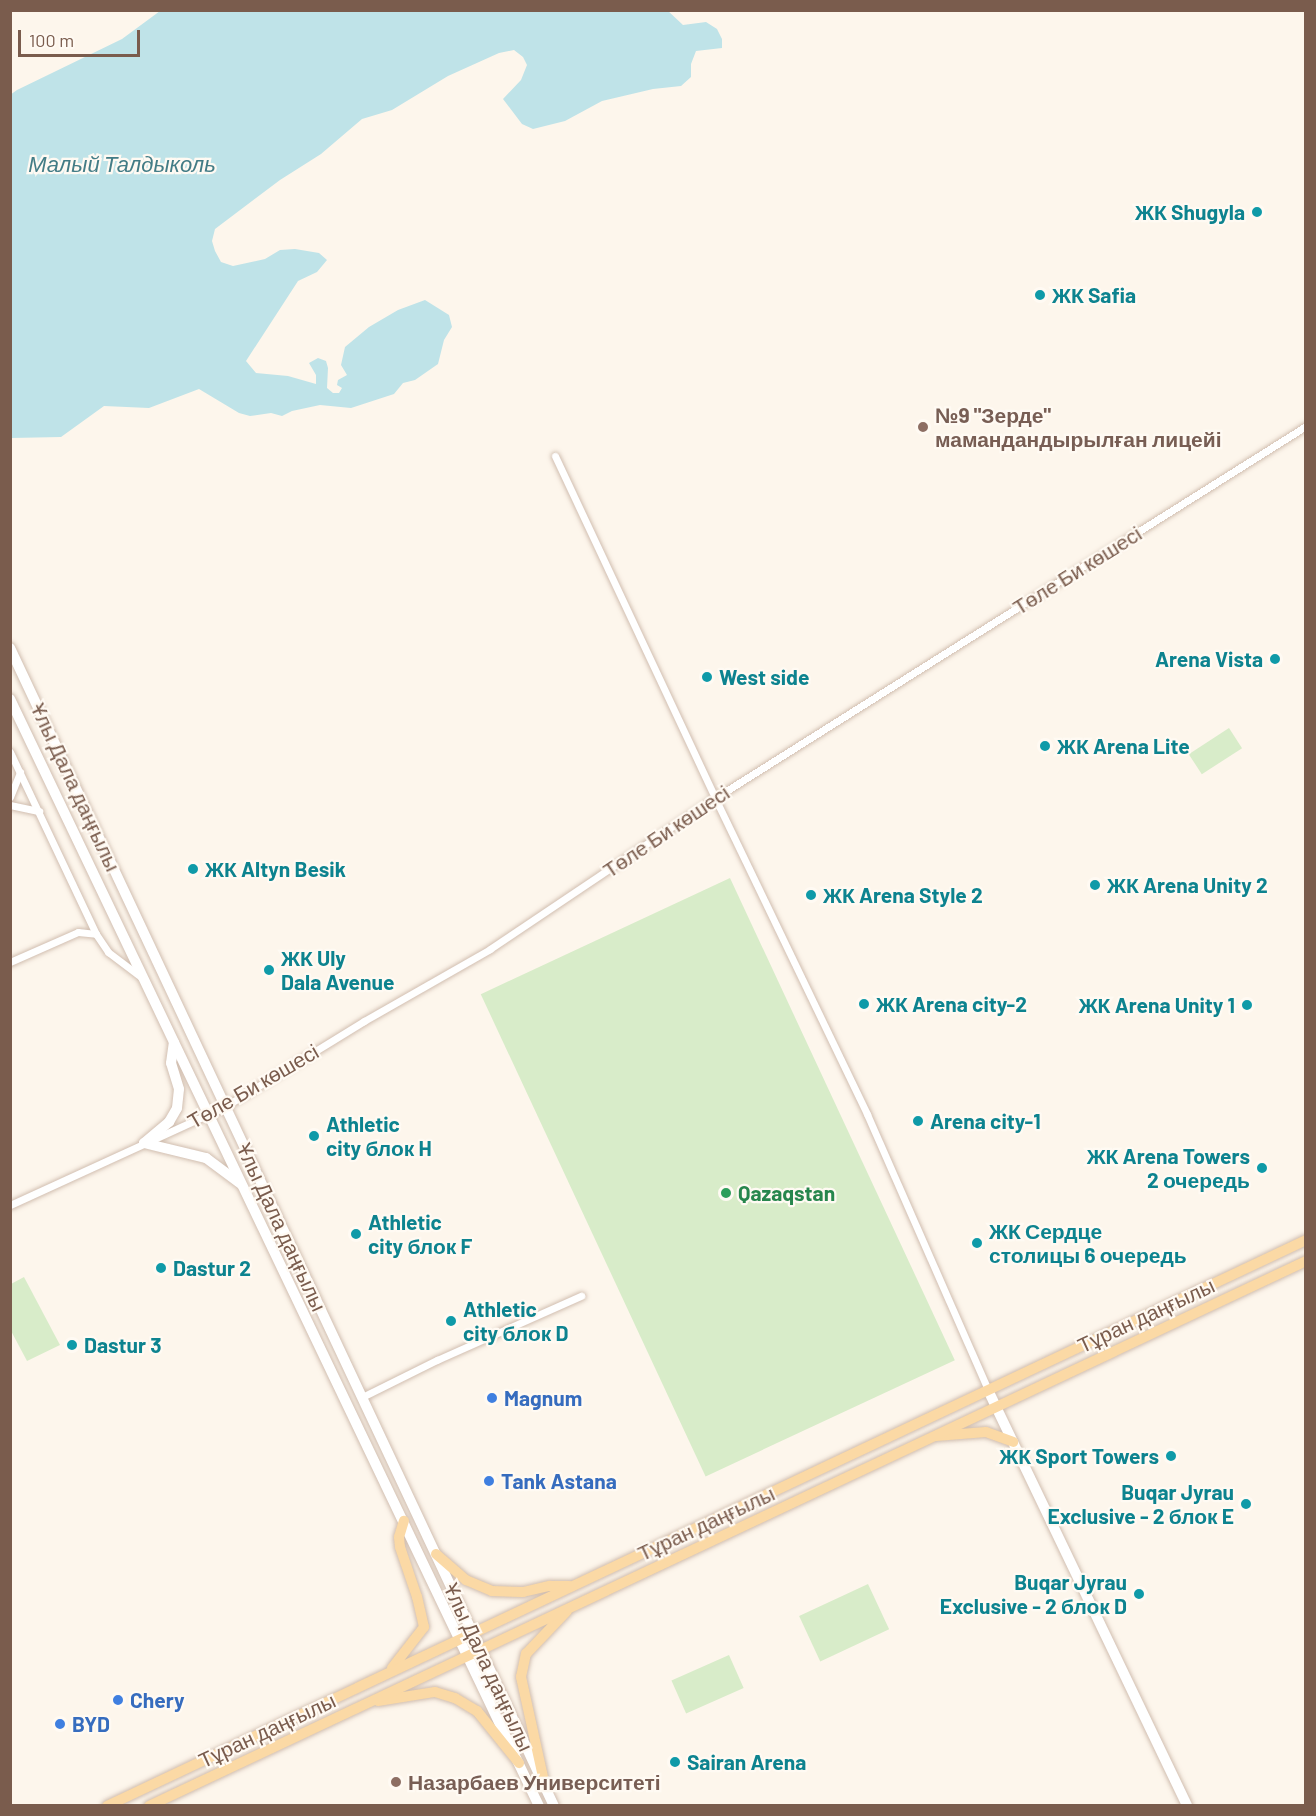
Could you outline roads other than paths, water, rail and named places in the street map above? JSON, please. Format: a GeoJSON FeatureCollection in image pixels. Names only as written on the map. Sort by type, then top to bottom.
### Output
{"type":"FeatureCollection","features":[{"type":"Feature","properties":{"kind":"main road","name":"Тұран даңғылы"},"geometry":{"type":"LineString","coordinates":[[107,1806],[1305,1240]]}},
{"type":"Feature","properties":{"kind":"main road","name":"Тұран даңғылы"},"geometry":{"type":"LineString","coordinates":[[149,1806],[572,1605],[1129,1346],[1305,1261]]}},
{"type":"Feature","properties":{"kind":"main road"},"geometry":{"type":"LineString","coordinates":[[933,1436],[951,1437],[986,1432],[1013,1442]]}},
{"type":"Feature","properties":{"kind":"main road"},"geometry":{"type":"LineString","coordinates":[[390,1671],[424,1627],[417,1597],[400,1548],[399,1537],[404,1521]]}},
{"type":"Feature","properties":{"kind":"main road"},"geometry":{"type":"LineString","coordinates":[[436,1554],[466,1580],[492,1591],[509,1593],[550,1586],[572,1586]]}},
{"type":"Feature","properties":{"kind":"main road"},"geometry":{"type":"LineString","coordinates":[[545,1786],[523,1694],[523,1666],[532,1646],[572,1605]]}},
{"type":"Feature","properties":{"kind":"main road"},"geometry":{"type":"LineString","coordinates":[[363,1704],[435,1692],[455,1698],[477,1711],[519,1763]]}},
{"type":"Feature","properties":{"kind":"street","name":"Төле Би көшесі"},"geometry":{"type":"LineString","coordinates":[[10,1205],[226,1106],[364,1021],[490,949],[715,798],[1305,426]]}},
{"type":"Feature","properties":{"kind":"street"},"geometry":{"type":"LineString","coordinates":[[555,456],[715,798],[867,1114],[988,1390],[1187,1806]]}},
{"type":"Feature","properties":{"kind":"street","name":"Ұлы Дала даңғылы"},"geometry":{"type":"LineString","coordinates":[[10,648],[554,1806]]}},
{"type":"Feature","properties":{"kind":"street","name":"Ұлы Дала даңғылы"},"geometry":{"type":"LineString","coordinates":[[10,699],[539,1806]]}},
{"type":"Feature","properties":{"kind":"street"},"geometry":{"type":"LineString","coordinates":[[10,752],[96,934],[108,952],[145,980]]}},
{"type":"Feature","properties":{"kind":"street"},"geometry":{"type":"LineString","coordinates":[[10,797],[20,772]]}},
{"type":"Feature","properties":{"kind":"street"},"geometry":{"type":"LineString","coordinates":[[10,805],[39,811]]}},
{"type":"Feature","properties":{"kind":"street"},"geometry":{"type":"LineString","coordinates":[[10,962],[78,932],[96,934]]}},
{"type":"Feature","properties":{"kind":"street"},"geometry":{"type":"LineString","coordinates":[[144,1143],[169,1122],[177,1108],[179,1089],[171,1063],[174,1041]]}},
{"type":"Feature","properties":{"kind":"street"},"geometry":{"type":"LineString","coordinates":[[144,1143],[206,1158],[244,1186]]}},
{"type":"Feature","properties":{"kind":"street"},"geometry":{"type":"LineString","coordinates":[[362,1397],[437,1360],[581,1296]]}},
{"type":"Feature","properties":{"kind":"water","name":"Малый Талдыколь"},"geometry":{"type":"Polygon","coordinates":[[[667,10],[683,25],[706,22],[717,29],[722,39],[722,48],[696,51],[691,64],[691,77],[681,86],[653,89],[602,101],[565,121],[533,129],[522,124],[503,99],[521,80],[527,65],[523,57],[514,50],[499,53],[448,76],[392,110],[362,119],[321,154],[280,180],[215,229],[212,241],[215,251],[221,262],[233,266],[265,259],[280,250],[295,249],[319,253],[327,260],[317,272],[298,281],[246,361],[256,373],[288,376],[316,384],[316,375],[309,363],[318,358],[326,361],[327,388],[333,393],[339,393],[342,388],[337,385],[338,380],[347,375],[341,365],[345,347],[369,327],[398,310],[425,300],[449,315],[452,327],[444,340],[438,364],[415,380],[403,383],[394,394],[351,408],[320,405],[292,411],[282,416],[271,413],[250,416],[239,413],[199,389],[149,408],[104,406],[61,437],[11,438],[10,95],[17,90],[122,39],[160,11],[667,10]]]}},
{"type":"Feature","properties":{"kind":"place","name":"ЖК Shugyla"},"geometry":{"type":"Point","coordinates":[1257,212]}},
{"type":"Feature","properties":{"kind":"place","name":"ЖК Safia"},"geometry":{"type":"Point","coordinates":[1040,295]}},
{"type":"Feature","properties":{"kind":"place","name":"№9 \"Зерде\" мамандандырылған лицейі"},"geometry":{"type":"Point","coordinates":[923,427]}},
{"type":"Feature","properties":{"kind":"place","name":"Arena Vista"},"geometry":{"type":"Point","coordinates":[1275,659]}},
{"type":"Feature","properties":{"kind":"place","name":"West side"},"geometry":{"type":"Point","coordinates":[707,677]}},
{"type":"Feature","properties":{"kind":"place","name":"ЖК Arena Lite"},"geometry":{"type":"Point","coordinates":[1045,746]}},
{"type":"Feature","properties":{"kind":"place","name":"ЖК Altyn Besik"},"geometry":{"type":"Point","coordinates":[193,869]}},
{"type":"Feature","properties":{"kind":"place","name":"ЖК Arena Unity 2"},"geometry":{"type":"Point","coordinates":[1095,885]}},
{"type":"Feature","properties":{"kind":"place","name":"ЖК Arena Style 2"},"geometry":{"type":"Point","coordinates":[811,895]}},
{"type":"Feature","properties":{"kind":"place","name":"ЖК Uly Dala Avenue"},"geometry":{"type":"Point","coordinates":[269,970]}},
{"type":"Feature","properties":{"kind":"place","name":"ЖК Arena city-2"},"geometry":{"type":"Point","coordinates":[864,1004]}},
{"type":"Feature","properties":{"kind":"place","name":"ЖК Arena Unity 1"},"geometry":{"type":"Point","coordinates":[1247,1005]}},
{"type":"Feature","properties":{"kind":"place","name":"Arena city-1"},"geometry":{"type":"Point","coordinates":[918,1121]}},
{"type":"Feature","properties":{"kind":"place","name":"Athletic city блок H"},"geometry":{"type":"Point","coordinates":[314,1136]}},
{"type":"Feature","properties":{"kind":"place","name":"ЖК Arena Towers 2 очередь"},"geometry":{"type":"Point","coordinates":[1262,1168]}},
{"type":"Feature","properties":{"kind":"place","name":"Qazaqstan"},"geometry":{"type":"Point","coordinates":[726,1193]}},
{"type":"Feature","properties":{"kind":"place","name":"Athletic city блок F"},"geometry":{"type":"Point","coordinates":[356,1234]}},
{"type":"Feature","properties":{"kind":"place","name":"ЖК Сердце столицы 6 очередь"},"geometry":{"type":"Point","coordinates":[977,1243]}},
{"type":"Feature","properties":{"kind":"place","name":"Dastur 2"},"geometry":{"type":"Point","coordinates":[161,1268]}},
{"type":"Feature","properties":{"kind":"place","name":"Athletic city блок D"},"geometry":{"type":"Point","coordinates":[451,1321]}},
{"type":"Feature","properties":{"kind":"place","name":"Dastur 3"},"geometry":{"type":"Point","coordinates":[72,1345]}},
{"type":"Feature","properties":{"kind":"place","name":"Magnum"},"geometry":{"type":"Point","coordinates":[492,1398]}},
{"type":"Feature","properties":{"kind":"place","name":"ЖК Sport Towers"},"geometry":{"type":"Point","coordinates":[1171,1456]}},
{"type":"Feature","properties":{"kind":"place","name":"Tank Astana"},"geometry":{"type":"Point","coordinates":[489,1481]}},
{"type":"Feature","properties":{"kind":"place","name":"Buqar Jyrau Exclusive - 2 блок E"},"geometry":{"type":"Point","coordinates":[1246,1504]}},
{"type":"Feature","properties":{"kind":"place","name":"Buqar Jyrau Exclusive - 2 блок D"},"geometry":{"type":"Point","coordinates":[1139,1594]}},
{"type":"Feature","properties":{"kind":"place","name":"Chery"},"geometry":{"type":"Point","coordinates":[118,1700]}},
{"type":"Feature","properties":{"kind":"place","name":"BYD"},"geometry":{"type":"Point","coordinates":[60,1724]}},
{"type":"Feature","properties":{"kind":"place","name":"Sairan Arena"},"geometry":{"type":"Point","coordinates":[675,1762]}},
{"type":"Feature","properties":{"kind":"place","name":"Назарбаев Университеті"},"geometry":{"type":"Point","coordinates":[396,1782]}}]}
